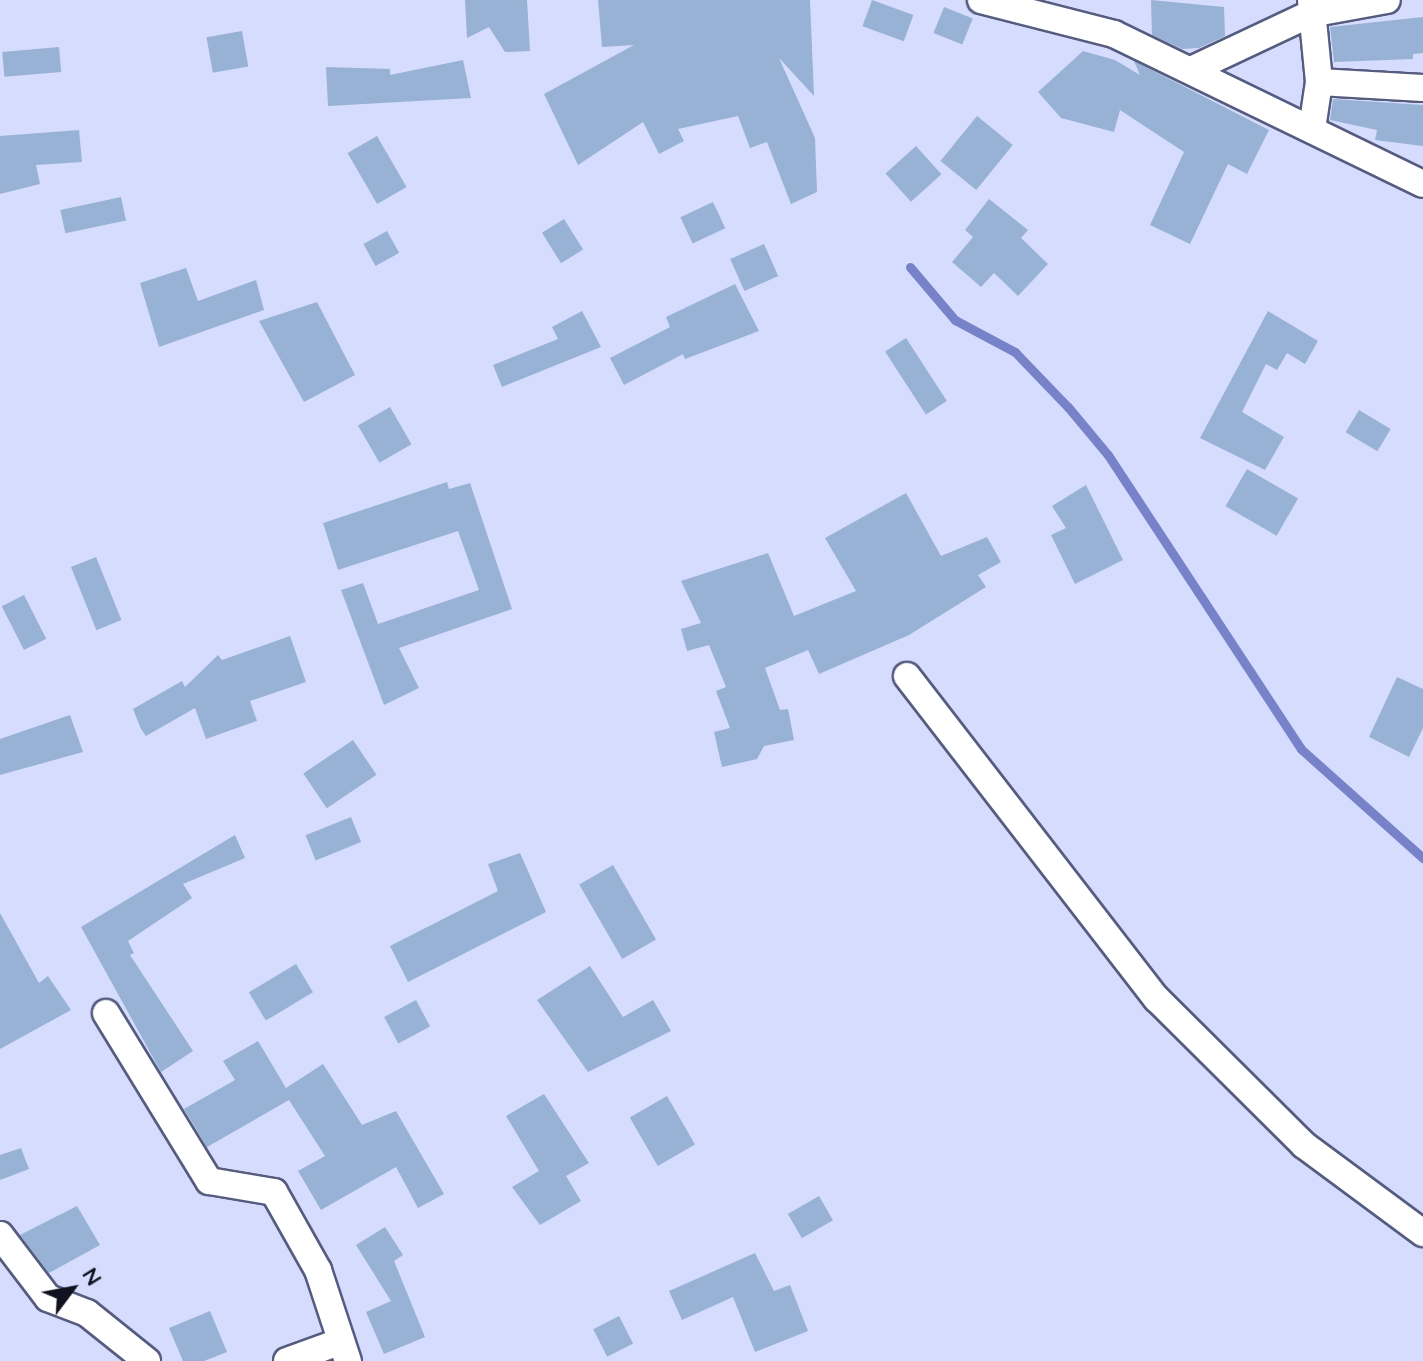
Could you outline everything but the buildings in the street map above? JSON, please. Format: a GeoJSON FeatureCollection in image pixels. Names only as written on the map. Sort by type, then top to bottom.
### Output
{"type":"FeatureCollection","features":[{"type":"Feature","properties":{"kind":"street"},"geometry":{"type":"LineString","coordinates":[[981,0],[1078,12],[1114,34],[1423,184]]}},
{"type":"Feature","properties":{"kind":"street"},"geometry":{"type":"LineString","coordinates":[[1191,70],[1311,7],[1387,0]]}},
{"type":"Feature","properties":{"kind":"street"},"geometry":{"type":"LineString","coordinates":[[1311,7],[1319,82],[1312,129]]}},
{"type":"Feature","properties":{"kind":"street"},"geometry":{"type":"LineString","coordinates":[[1319,82],[1423,88]]}},
{"type":"Feature","properties":{"kind":"street"},"geometry":{"type":"LineString","coordinates":[[907,676],[1157,999],[1304,1145],[1423,1233]]}},
{"type":"Feature","properties":{"kind":"street"},"geometry":{"type":"LineString","coordinates":[[106,1013],[209,1181],[274,1192],[318,1270],[343,1352],[287,1361]]}},
{"type":"Feature","properties":{"kind":"street"},"geometry":{"type":"LineString","coordinates":[[0,1235],[48,1298],[87,1313],[147,1361]]}},
{"type":"Feature","properties":{"kind":"waterway"},"geometry":{"type":"LineString","coordinates":[[910,267],[955,320],[1015,352],[1068,407],[1108,455],[1301,749],[1423,858]]}}]}
